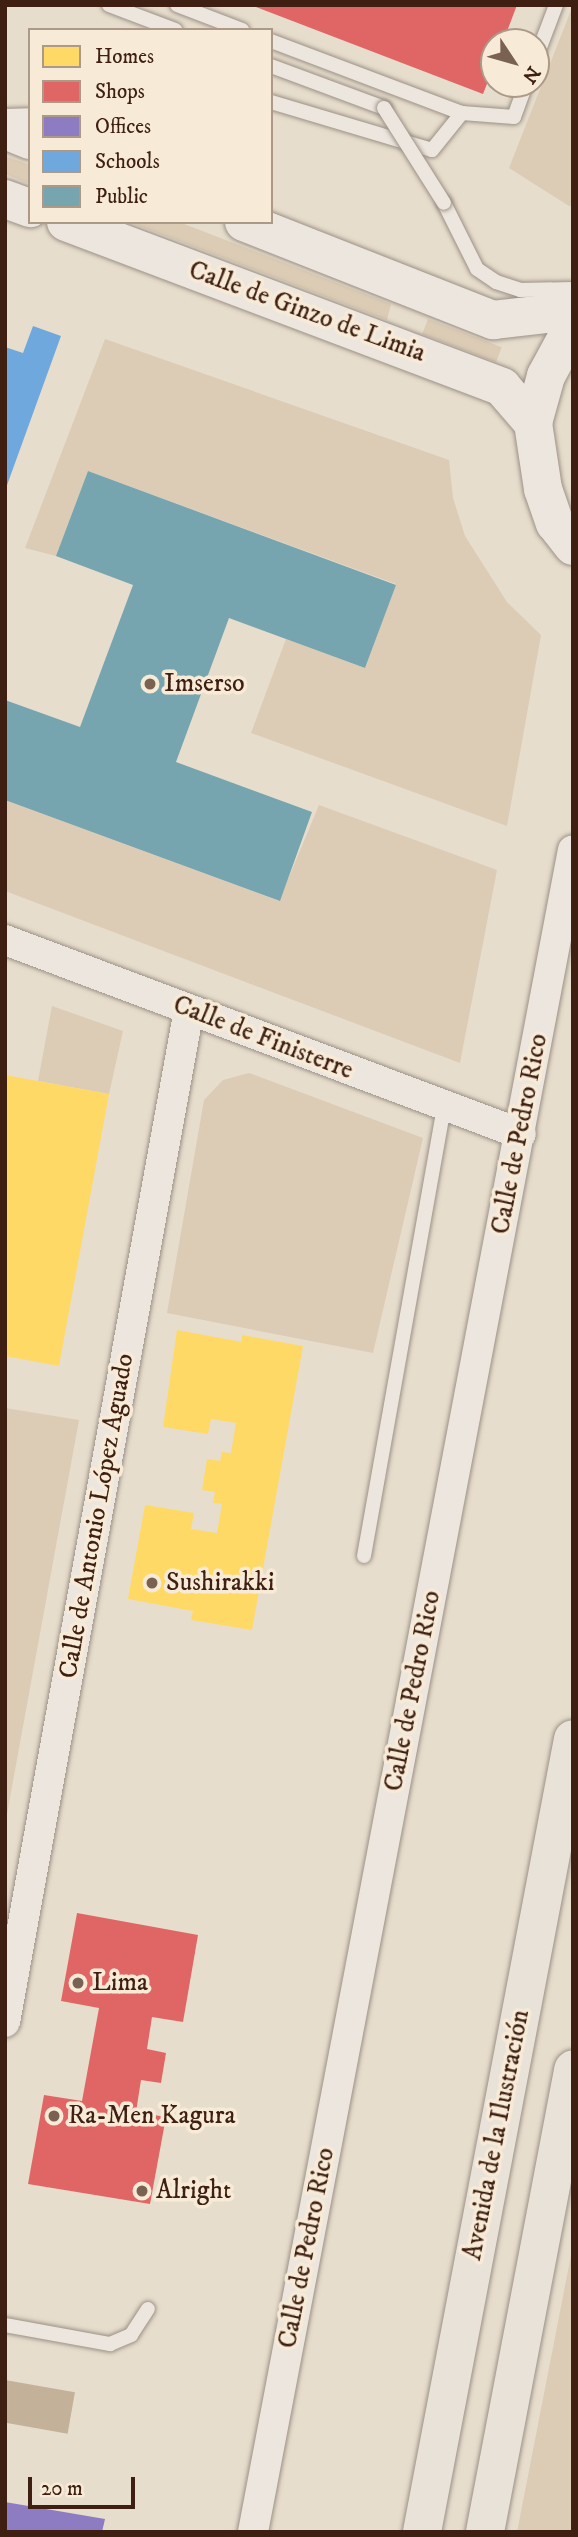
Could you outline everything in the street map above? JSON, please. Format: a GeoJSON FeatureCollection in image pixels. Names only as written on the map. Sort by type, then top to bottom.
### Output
{"type":"FeatureCollection","features":[{"type":"Feature","properties":{"kind":"highway","name":"Avenida de la Ilustración"},"geometry":{"type":"LineString","coordinates":[[422,2532],[573,1739]]}},
{"type":"Feature","properties":{"kind":"highway"},"geometry":{"type":"LineString","coordinates":[[485,2532],[573,2069]]}},
{"type":"Feature","properties":{"kind":"main road"},"geometry":{"type":"LineString","coordinates":[[5,130],[28,138]]}},
{"type":"Feature","properties":{"kind":"main road"},"geometry":{"type":"LineString","coordinates":[[5,199],[28,207]]}},
{"type":"Feature","properties":{"kind":"main road","name":"Calle de Ginzo de Limia"},"geometry":{"type":"LineString","coordinates":[[71,224],[502,387],[533,423]]}},
{"type":"Feature","properties":{"kind":"main road"},"geometry":{"type":"LineString","coordinates":[[249,224],[493,320],[573,311]]}},
{"type":"Feature","properties":{"kind":"main road"},"geometry":{"type":"LineString","coordinates":[[573,326],[546,376],[533,423],[543,489],[555,523],[573,546]]}},
{"type":"Feature","properties":{"kind":"street","name":"Calle de Pedro Rico"},"geometry":{"type":"LineString","coordinates":[[253,2532],[521,1135],[573,850]]}},
{"type":"Feature","properties":{"kind":"street","name":"Calle de Finisterre"},"geometry":{"type":"LineString","coordinates":[[5,940],[521,1135]]}},
{"type":"Feature","properties":{"kind":"street","name":"Calle de Antonio López Aguado"},"geometry":{"type":"LineString","coordinates":[[5,2022],[189,1010]]}},
{"type":"Feature","properties":{"kind":"lane"},"geometry":{"type":"LineString","coordinates":[[109,5],[170,28]]}},
{"type":"Feature","properties":{"kind":"lane"},"geometry":{"type":"LineString","coordinates":[[177,5],[237,28]]}},
{"type":"Feature","properties":{"kind":"lane"},"geometry":{"type":"LineString","coordinates":[[547,28],[555,5]]}},
{"type":"Feature","properties":{"kind":"lane"},"geometry":{"type":"LineString","coordinates":[[273,42],[462,113],[514,117],[521,98]]}},
{"type":"Feature","properties":{"kind":"lane"},"geometry":{"type":"LineString","coordinates":[[273,67],[384,108],[444,203],[477,269],[496,282],[520,290],[573,289]]}},
{"type":"Feature","properties":{"kind":"lane"},"geometry":{"type":"LineString","coordinates":[[273,103],[432,150],[462,113]]}},
{"type":"Feature","properties":{"kind":"lane"},"geometry":{"type":"LineString","coordinates":[[5,116],[28,116]]}},
{"type":"Feature","properties":{"kind":"lane"},"geometry":{"type":"LineString","coordinates":[[364,1556],[443,1106]]}},
{"type":"Feature","properties":{"kind":"lane"},"geometry":{"type":"LineString","coordinates":[[5,2325],[110,2344],[131,2335],[148,2309]]}},
{"type":"Feature","properties":{"kind":"shaded area"},"geometry":{"type":"Polygon","coordinates":[[[573,5],[573,205],[569,206],[509,168],[536,98],[550,98],[550,64],[573,5]]]}},
{"type":"Feature","properties":{"kind":"shaded area"},"geometry":{"type":"Polygon","coordinates":[[[5,156],[28,164],[28,183],[5,174],[5,156]]]}},
{"type":"Feature","properties":{"kind":"shaded area"},"geometry":{"type":"Polygon","coordinates":[[[134,224],[184,224],[391,304],[387,320],[134,224]]]}},
{"type":"Feature","properties":{"kind":"shaded area"},"geometry":{"type":"Polygon","coordinates":[[[428,319],[502,347],[496,362],[422,334],[428,319]]]}},
{"type":"Feature","properties":{"kind":"shaded area"},"geometry":{"type":"Polygon","coordinates":[[[105,339],[449,460],[453,498],[465,536],[507,602],[541,635],[507,826],[251,733],[286,639],[365,668],[396,584],[88,471],[56,556],[25,548],[105,339]]]}},
{"type":"Feature","properties":{"kind":"shaded area"},"geometry":{"type":"Polygon","coordinates":[[[5,800],[279,901],[319,805],[497,870],[460,1063],[5,891],[5,800]]]}},
{"type":"Feature","properties":{"kind":"shaded area"},"geometry":{"type":"Polygon","coordinates":[[[52,1006],[123,1031],[109,1094],[38,1081],[52,1006]]]}},
{"type":"Feature","properties":{"kind":"shaded area"},"geometry":{"type":"Polygon","coordinates":[[[249,1073],[423,1138],[373,1353],[167,1313],[204,1100],[223,1080],[249,1073]]]}},
{"type":"Feature","properties":{"kind":"shaded area"},"geometry":{"type":"Polygon","coordinates":[[[5,1408],[79,1420],[5,1825],[5,1408]]]}},
{"type":"Feature","properties":{"kind":"shaded area"},"geometry":{"type":"Polygon","coordinates":[[[573,2245],[573,2532],[517,2532],[573,2245]]]}},
{"type":"Feature","properties":{"kind":"shaded area"},"geometry":{"type":"Polygon","coordinates":[[[5,2380],[75,2392],[68,2434],[5,2423],[5,2380]]]}},
{"type":"Feature","properties":{"kind":"building: Homes"},"geometry":{"type":"Polygon","coordinates":[[[5,1075],[109,1094],[59,1366],[5,1356],[5,1075]]]}},
{"type":"Feature","properties":{"kind":"building: Homes"},"geometry":{"type":"Polygon","coordinates":[[[177,1330],[242,1342],[242,1335],[303,1346],[252,1630],[191,1620],[193,1611],[128,1599],[145,1505],[194,1513],[191,1529],[217,1533],[222,1504],[213,1503],[215,1492],[202,1490],[207,1459],[220,1461],[222,1452],[231,1453],[236,1423],[211,1419],[208,1434],[163,1427],[177,1330]]]}},
{"type":"Feature","properties":{"kind":"building: Shops"},"geometry":{"type":"Polygon","coordinates":[[[251,5],[517,5],[508,28],[480,28],[480,93],[251,5]]]}},
{"type":"Feature","properties":{"kind":"building: Shops"},"geometry":{"type":"Polygon","coordinates":[[[77,1913],[198,1935],[183,2022],[152,2017],[147,2049],[166,2053],[161,2083],[141,2080],[136,2112],[166,2117],[150,2204],[28,2184],[44,2095],[82,2101],[99,2008],[61,2001],[77,1913]]]}},
{"type":"Feature","properties":{"kind":"building: Offices"},"geometry":{"type":"Polygon","coordinates":[[[5,2502],[105,2519],[102,2532],[5,2532],[5,2502]]]}},
{"type":"Feature","properties":{"kind":"building: Schools"},"geometry":{"type":"Polygon","coordinates":[[[33,326],[61,336],[6,488],[5,347],[23,353],[33,326]]]}},
{"type":"Feature","properties":{"kind":"building: Public","name":"Imserso"},"geometry":{"type":"Polygon","coordinates":[[[88,471],[396,585],[365,668],[229,618],[176,762],[312,812],[280,901],[5,800],[5,700],[80,727],[133,585],[56,556],[88,471]]]}},
{"type":"Feature","properties":{"kind":"place","name":"Imserso"},"geometry":{"type":"Point","coordinates":[150,684]}},
{"type":"Feature","properties":{"kind":"place","name":"Sushirakki"},"geometry":{"type":"Point","coordinates":[152,1583]}},
{"type":"Feature","properties":{"kind":"place","name":"Lima"},"geometry":{"type":"Point","coordinates":[78,1983]}},
{"type":"Feature","properties":{"kind":"place","name":"Ra-Men Kagura"},"geometry":{"type":"Point","coordinates":[54,2116]}},
{"type":"Feature","properties":{"kind":"place","name":"Alright"},"geometry":{"type":"Point","coordinates":[142,2191]}}]}
